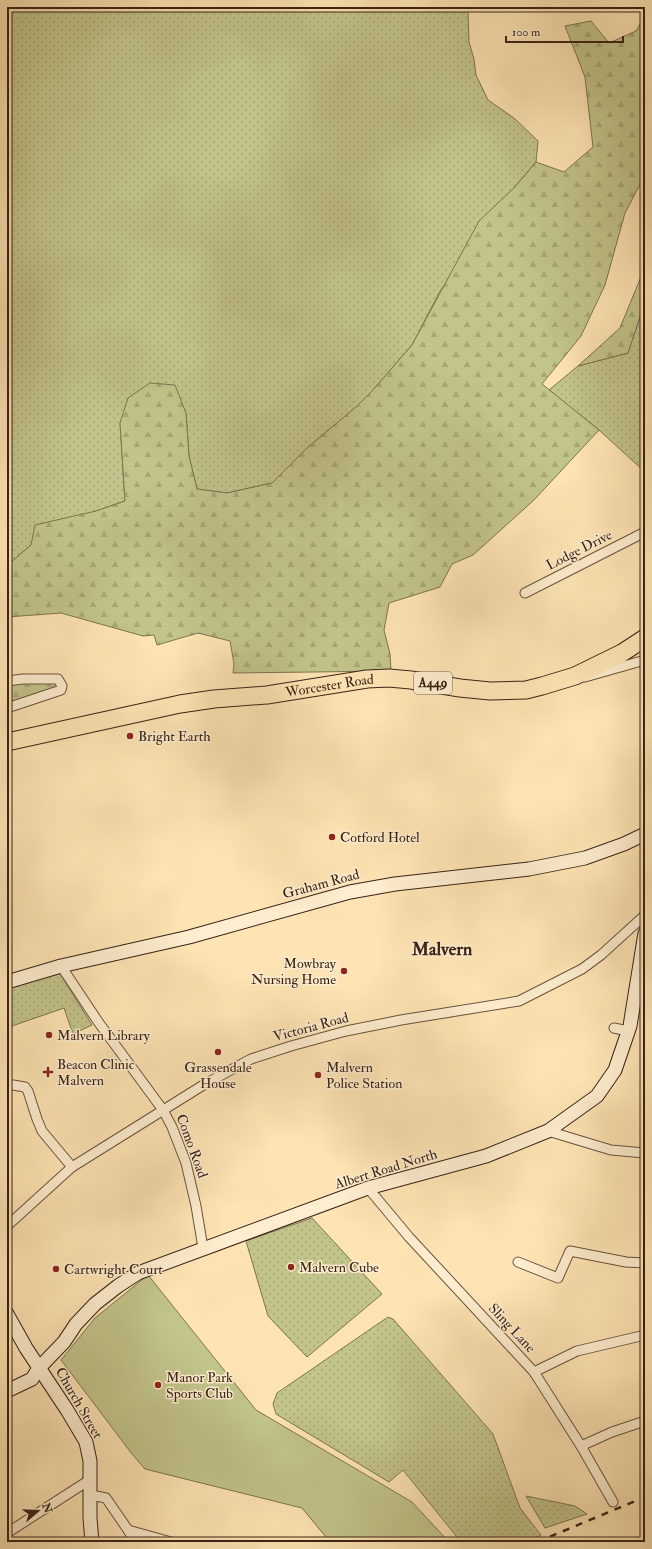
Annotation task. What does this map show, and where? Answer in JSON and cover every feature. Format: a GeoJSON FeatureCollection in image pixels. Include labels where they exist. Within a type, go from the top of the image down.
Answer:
{"type":"FeatureCollection","features":[{"type":"Feature","properties":{"kind":"highway","name":"Worcester Road"},"geometry":{"type":"LineString","coordinates":[[7,742],[180,704],[214,699],[267,695],[367,679],[389,678],[411,680],[460,688],[500,692],[537,688],[576,676],[622,654],[645,638]]}},
{"type":"Feature","properties":{"kind":"street","name":"Lodge Drive"},"geometry":{"type":"LineString","coordinates":[[525,593],[645,532]]}},
{"type":"Feature","properties":{"kind":"street"},"geometry":{"type":"LineString","coordinates":[[576,676],[583,678],[597,675],[645,660]]}},
{"type":"Feature","properties":{"kind":"street"},"geometry":{"type":"LineString","coordinates":[[7,682],[58,679],[62,686],[61,690],[7,708]]}},
{"type":"Feature","properties":{"kind":"street","name":"Graham Road"},"geometry":{"type":"LineString","coordinates":[[7,982],[61,966],[189,937],[350,892],[395,884],[529,869],[585,858],[624,844],[645,834]]}},
{"type":"Feature","properties":{"kind":"street","name":"Victoria Road"},"geometry":{"type":"LineString","coordinates":[[7,1226],[72,1167],[205,1084],[251,1059],[346,1031],[401,1020],[519,1001],[582,969],[601,955],[645,915]]}},
{"type":"Feature","properties":{"kind":"street","name":"Albert Road North"},"geometry":{"type":"LineString","coordinates":[[7,1391],[32,1379],[39,1368],[64,1342],[76,1324],[95,1304],[138,1273],[368,1188],[486,1156],[548,1131],[597,1096],[615,1070],[628,1031],[645,933]]}},
{"type":"Feature","properties":{"kind":"street","name":"Como Road"},"geometry":{"type":"LineString","coordinates":[[61,966],[95,1018],[163,1110],[186,1163],[196,1206],[203,1248]]}},
{"type":"Feature","properties":{"kind":"street"},"geometry":{"type":"LineString","coordinates":[[614,1028],[628,1031]]}},
{"type":"Feature","properties":{"kind":"street"},"geometry":{"type":"LineString","coordinates":[[7,1085],[25,1087],[28,1091],[42,1131],[72,1167]]}},
{"type":"Feature","properties":{"kind":"street"},"geometry":{"type":"LineString","coordinates":[[548,1131],[611,1150],[645,1153]]}},
{"type":"Feature","properties":{"kind":"street","name":"Sling Lane"},"geometry":{"type":"LineString","coordinates":[[368,1188],[409,1237],[534,1372],[581,1446],[613,1502]]}},
{"type":"Feature","properties":{"kind":"street"},"geometry":{"type":"LineString","coordinates":[[518,1262],[558,1278],[570,1251],[600,1258],[645,1263]]}},
{"type":"Feature","properties":{"kind":"street","name":"Church Street"},"geometry":{"type":"LineString","coordinates":[[7,1314],[86,1442],[90,1461],[90,1518],[92,1542]]}},
{"type":"Feature","properties":{"kind":"street"},"geometry":{"type":"LineString","coordinates":[[534,1372],[577,1351],[645,1336]]}},
{"type":"Feature","properties":{"kind":"street"},"geometry":{"type":"LineString","coordinates":[[581,1446],[612,1432],[645,1420]]}},
{"type":"Feature","properties":{"kind":"street"},"geometry":{"type":"LineString","coordinates":[[7,1533],[91,1479]]}},
{"type":"Feature","properties":{"kind":"street"},"geometry":{"type":"LineString","coordinates":[[91,1495],[106,1498],[135,1542]]}},
{"type":"Feature","properties":{"kind":"street"},"geometry":{"type":"LineString","coordinates":[[128,1530],[171,1542]]}},
{"type":"Feature","properties":{"kind":"green space"},"geometry":{"type":"Polygon","coordinates":[[[7,7],[469,7],[469,42],[474,59],[476,75],[488,100],[514,118],[538,141],[536,162],[514,188],[440,291],[412,345],[373,390],[356,407],[306,449],[272,483],[227,493],[197,489],[189,456],[186,413],[120,423],[125,501],[96,511],[31,545],[10,563],[7,561],[7,7]]]}},
{"type":"Feature","properties":{"kind":"green space"},"geometry":{"type":"Polygon","coordinates":[[[645,16],[645,175],[625,213],[605,285],[581,336],[542,384],[599,430],[534,500],[473,555],[452,564],[440,587],[389,603],[384,630],[390,654],[391,671],[233,673],[234,664],[230,641],[198,633],[157,645],[154,635],[143,636],[61,613],[7,617],[7,561],[10,563],[31,545],[35,525],[96,511],[125,501],[120,423],[128,398],[150,383],[175,385],[186,413],[189,456],[197,489],[227,493],[272,483],[306,449],[356,407],[373,390],[412,345],[479,221],[514,188],[536,162],[564,172],[593,147],[585,77],[565,26],[591,21],[609,43],[636,31],[645,16]]]}},
{"type":"Feature","properties":{"kind":"green space"},"geometry":{"type":"Polygon","coordinates":[[[645,267],[645,302],[628,353],[578,366],[620,328],[645,267]]]}},
{"type":"Feature","properties":{"kind":"green space"},"geometry":{"type":"Polygon","coordinates":[[[645,302],[645,472],[599,430],[549,390],[578,366],[628,353],[645,302]]]}},
{"type":"Feature","properties":{"kind":"green space"},"geometry":{"type":"Polygon","coordinates":[[[56,681],[58,689],[7,703],[7,687],[9,683],[56,681]]]}},
{"type":"Feature","properties":{"kind":"green space"},"geometry":{"type":"Polygon","coordinates":[[[59,972],[92,1025],[73,1034],[64,1008],[12,1026],[7,1020],[7,989],[59,972]]]}},
{"type":"Feature","properties":{"kind":"green space"},"geometry":{"type":"Polygon","coordinates":[[[312,1218],[382,1294],[307,1357],[268,1316],[246,1241],[312,1218]]]}},
{"type":"Feature","properties":{"kind":"green space","name":"Manor Park Sports Club"},"geometry":{"type":"Polygon","coordinates":[[[148,1275],[256,1410],[412,1502],[449,1542],[330,1542],[302,1508],[145,1469],[61,1360],[95,1318],[148,1275]]]}},
{"type":"Feature","properties":{"kind":"green space"},"geometry":{"type":"Polygon","coordinates":[[[388,1317],[393,1319],[493,1434],[520,1508],[541,1535],[525,1542],[461,1542],[403,1470],[389,1482],[276,1414],[273,1404],[277,1393],[388,1317]]]}},
{"type":"Feature","properties":{"kind":"green space"},"geometry":{"type":"Polygon","coordinates":[[[526,1496],[575,1506],[587,1514],[545,1528],[526,1496]]]}},
{"type":"Feature","properties":{"kind":"railway"},"geometry":{"type":"LineString","coordinates":[[537,1542],[645,1497]]}},
{"type":"Feature","properties":{"kind":"place","name":"Bright Earth"},"geometry":{"type":"Point","coordinates":[130,736]}},
{"type":"Feature","properties":{"kind":"place","name":"Cotford Hotel"},"geometry":{"type":"Point","coordinates":[332,837]}},
{"type":"Feature","properties":{"kind":"place","name":"Mowbray Nursing Home"},"geometry":{"type":"Point","coordinates":[344,971]}},
{"type":"Feature","properties":{"kind":"place","name":"Malvern Library"},"geometry":{"type":"Point","coordinates":[49,1035]}},
{"type":"Feature","properties":{"kind":"place","name":"Grassendale House"},"geometry":{"type":"Point","coordinates":[218,1052]}},
{"type":"Feature","properties":{"kind":"place","name":"Beacon Clinic Malvern"},"geometry":{"type":"Point","coordinates":[48,1072]}},
{"type":"Feature","properties":{"kind":"place","name":"Malvern Police Station"},"geometry":{"type":"Point","coordinates":[318,1075]}},
{"type":"Feature","properties":{"kind":"place","name":"Malvern Cube"},"geometry":{"type":"Point","coordinates":[291,1267]}},
{"type":"Feature","properties":{"kind":"place","name":"Cartwright Court"},"geometry":{"type":"Point","coordinates":[56,1269]}},
{"type":"Feature","properties":{"kind":"place","name":"Manor Park Sports Club"},"geometry":{"type":"Point","coordinates":[158,1385]}},
{"type":"Feature","properties":{"kind":"district","name":"Malvern"},"geometry":{"type":"Point","coordinates":[442,949]}}]}
